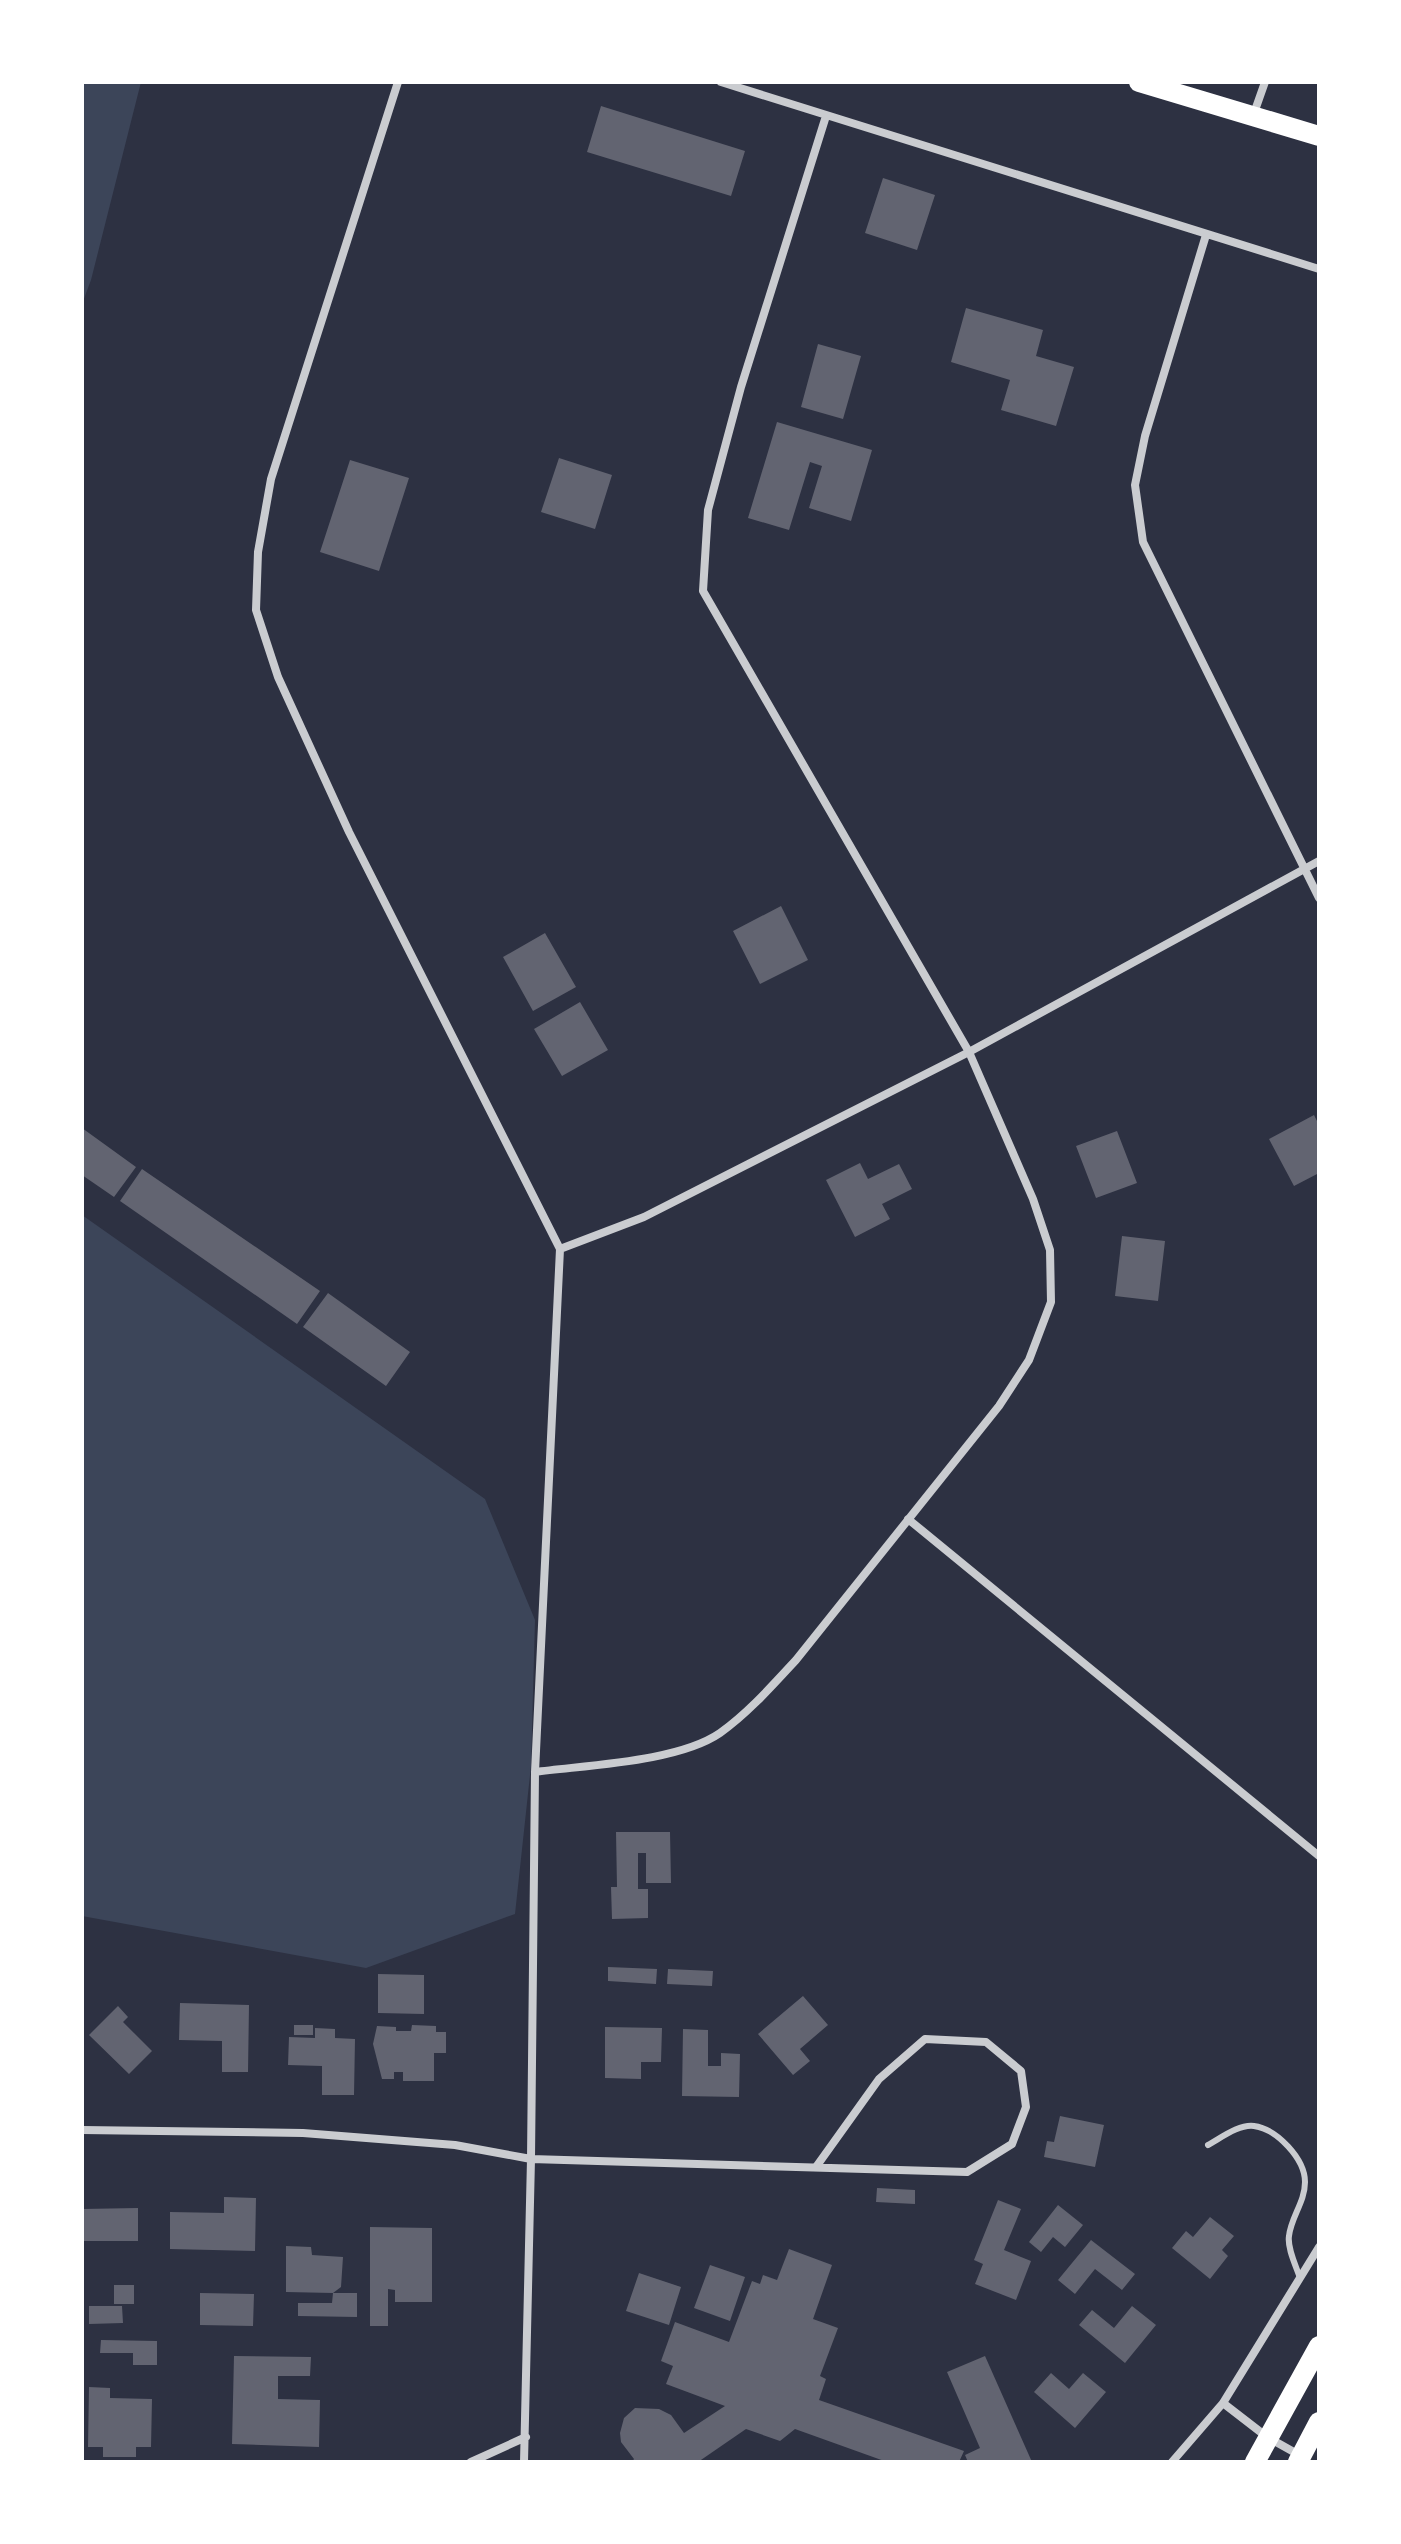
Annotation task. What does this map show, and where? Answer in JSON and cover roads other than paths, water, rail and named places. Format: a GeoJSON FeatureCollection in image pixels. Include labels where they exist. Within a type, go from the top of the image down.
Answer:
{"type":"FeatureCollection","features":[{"type":"Feature","properties":{"kind":"main road"},"geometry":{"type":"LineString","coordinates":[[1139,82],[1319,136]]}},
{"type":"Feature","properties":{"kind":"main road"},"geometry":{"type":"LineString","coordinates":[[1255,2462],[1319,2346]]}},
{"type":"Feature","properties":{"kind":"main road"},"geometry":{"type":"LineString","coordinates":[[1300,2459],[1319,2422]]}},
{"type":"Feature","properties":{"kind":"street"},"geometry":{"type":"LineString","coordinates":[[398,82],[271,479],[258,552],[256,610],[278,677],[349,832],[560,1249],[535,1772],[524,2462]]}},
{"type":"Feature","properties":{"kind":"street"},"geometry":{"type":"LineString","coordinates":[[721,82],[1319,269]]}},
{"type":"Feature","properties":{"kind":"street"},"geometry":{"type":"LineString","coordinates":[[1253,117],[1265,82]]}},
{"type":"Feature","properties":{"kind":"street"},"geometry":{"type":"LineString","coordinates":[[535,1772],[668,1754],[718,1734],[759,1699],[796,1660],[999,1406],[1029,1360],[1051,1302],[1050,1250],[1033,1199],[969,1052],[703,591],[708,510],[741,387],[826,116]]}},
{"type":"Feature","properties":{"kind":"street"},"geometry":{"type":"LineString","coordinates":[[1206,235],[1145,436],[1135,485],[1143,542],[1319,898]]}},
{"type":"Feature","properties":{"kind":"street"},"geometry":{"type":"LineString","coordinates":[[560,1249],[644,1217],[969,1052],[1319,861]]}},
{"type":"Feature","properties":{"kind":"street"},"geometry":{"type":"LineString","coordinates":[[908,1519],[1319,1856]]}},
{"type":"Feature","properties":{"kind":"street"},"geometry":{"type":"LineString","coordinates":[[82,2130],[303,2133],[455,2145],[531,2159],[967,2172],[1012,2144],[1026,2107],[1021,2071],[986,2042],[925,2039],[879,2079],[816,2167]]}},
{"type":"Feature","properties":{"kind":"street"},"geometry":{"type":"LineString","coordinates":[[1172,2462],[1223,2403],[1319,2247]]}},
{"type":"Feature","properties":{"kind":"street"},"geometry":{"type":"LineString","coordinates":[[1223,2403],[1300,2459]]}},
{"type":"Feature","properties":{"kind":"street"},"geometry":{"type":"LineString","coordinates":[[471,2462],[526,2437]]}},
{"type":"Feature","properties":{"kind":"lane"},"geometry":{"type":"LineString","coordinates":[[1208,2145],[1238,2128],[1253,2125],[1268,2131],[1298,2158],[1305,2173],[1305,2186],[1289,2235],[1300,2278]]}}]}
